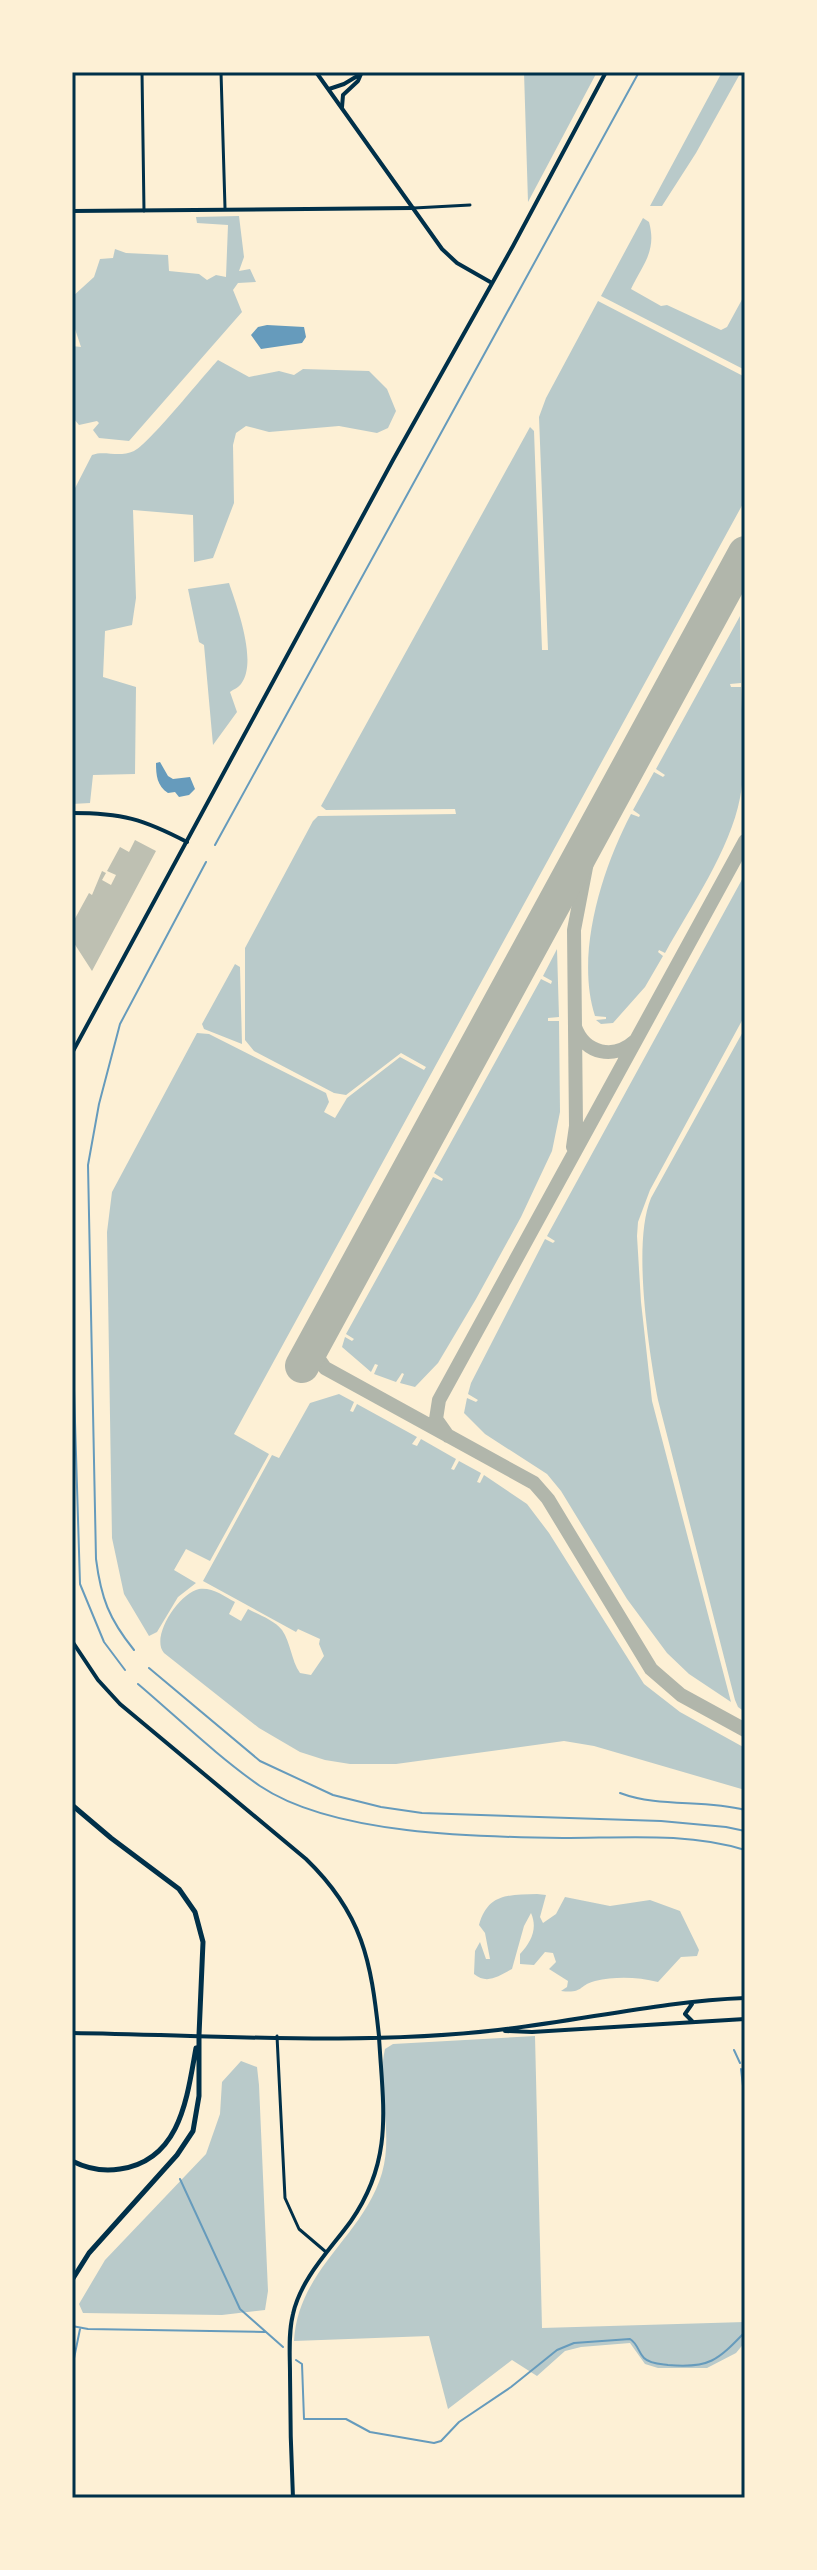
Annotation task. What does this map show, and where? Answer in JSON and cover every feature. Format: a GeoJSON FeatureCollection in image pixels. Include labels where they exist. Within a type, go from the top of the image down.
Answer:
{"type":"FeatureCollection","features":[{"type":"Feature","properties":{"kind":"highway"},"geometry":{"type":"LineString","coordinates":[[72,1805],[175,1885],[195,1912],[203,1942],[198,2109],[188,2142],[109,2228],[72,2280]]}},
{"type":"Feature","properties":{"kind":"highway"},"geometry":{"type":"LineString","coordinates":[[72,2161],[85,2168],[111,2170],[140,2164],[159,2151],[176,2130],[183,2112],[199,2035]]}},
{"type":"Feature","properties":{"kind":"main road"},"geometry":{"type":"LineString","coordinates":[[316,72],[443,249],[457,263],[492,283]]}},
{"type":"Feature","properties":{"kind":"main road"},"geometry":{"type":"LineString","coordinates":[[72,1053],[606,72]]}},
{"type":"Feature","properties":{"kind":"main road"},"geometry":{"type":"LineString","coordinates":[[329,89],[362,73]]}},
{"type":"Feature","properties":{"kind":"main road"},"geometry":{"type":"LineString","coordinates":[[342,107],[343,95],[362,73]]}},
{"type":"Feature","properties":{"kind":"main road"},"geometry":{"type":"LineString","coordinates":[[72,211],[413,208]]}},
{"type":"Feature","properties":{"kind":"main road"},"geometry":{"type":"LineString","coordinates":[[72,813],[131,817],[158,826],[187,842]]}},
{"type":"Feature","properties":{"kind":"main road"},"geometry":{"type":"LineString","coordinates":[[72,1641],[98,1680],[120,1704],[306,1859],[330,1884],[348,1911],[369,1961],[379,2036],[383,2141],[374,2180],[352,2219],[326,2252],[297,2299],[290,2329],[293,2498]]}},
{"type":"Feature","properties":{"kind":"main road"},"geometry":{"type":"LineString","coordinates":[[72,2033],[379,2036],[498,2030],[694,2002],[745,1998]]}},
{"type":"Feature","properties":{"kind":"main road"},"geometry":{"type":"LineString","coordinates":[[693,2022],[685,2014],[694,2002]]}},
{"type":"Feature","properties":{"kind":"main road"},"geometry":{"type":"LineString","coordinates":[[498,2030],[532,2032],[745,2019]]}},
{"type":"Feature","properties":{"kind":"street"},"geometry":{"type":"LineString","coordinates":[[142,72],[144,211]]}},
{"type":"Feature","properties":{"kind":"street"},"geometry":{"type":"LineString","coordinates":[[221,72],[225,210]]}},
{"type":"Feature","properties":{"kind":"street"},"geometry":{"type":"LineString","coordinates":[[413,208],[470,205]]}},
{"type":"Feature","properties":{"kind":"street"},"geometry":{"type":"LineString","coordinates":[[277,2036],[285,2198],[299,2229],[326,2252]]}},
{"type":"Feature","properties":{"kind":"shaded area"},"geometry":{"type":"Polygon","coordinates":[[[524,72],[597,72],[528,202],[524,72]]]}},
{"type":"Feature","properties":{"kind":"shaded area"},"geometry":{"type":"Polygon","coordinates":[[[722,72],[741,72],[662,206],[650,206],[722,72]]]}},
{"type":"Feature","properties":{"kind":"shaded area"},"geometry":{"type":"Polygon","coordinates":[[[239,216],[244,257],[239,271],[250,269],[256,282],[238,283],[233,290],[242,312],[129,441],[99,438],[93,430],[99,423],[97,421],[79,425],[72,420],[72,346],[81,347],[72,320],[72,297],[94,277],[100,259],[113,258],[115,249],[126,253],[168,255],[169,271],[199,274],[207,280],[216,275],[226,277],[228,225],[197,223],[196,217],[239,216]]]}},
{"type":"Feature","properties":{"kind":"shaded area"},"geometry":{"type":"Polygon","coordinates":[[[643,218],[649,222],[650,249],[631,289],[661,306],[667,305],[721,330],[727,327],[745,294],[745,370],[601,296],[643,218]]]}},
{"type":"Feature","properties":{"kind":"shaded area"},"geometry":{"type":"Polygon","coordinates":[[[598,301],[745,377],[745,500],[234,1434],[269,1454],[210,1561],[186,1549],[174,1570],[196,1583],[178,1597],[157,1632],[149,1636],[124,1594],[112,1538],[107,1232],[112,1192],[197,1033],[209,1034],[326,1093],[329,1102],[324,1112],[335,1118],[347,1098],[400,1057],[424,1070],[426,1067],[401,1053],[346,1095],[334,1093],[254,1051],[245,1040],[245,948],[318,816],[456,814],[455,809],[326,810],[321,806],[530,427],[534,431],[542,650],[548,650],[539,417],[598,301]]]}},
{"type":"Feature","properties":{"kind":"shaded area"},"geometry":{"type":"Polygon","coordinates":[[[218,360],[249,377],[279,371],[294,375],[303,369],[369,371],[387,389],[396,411],[388,428],[377,433],[339,426],[269,432],[246,426],[236,433],[233,445],[234,503],[213,558],[194,562],[193,515],[133,510],[136,598],[132,625],[105,631],[103,677],[136,687],[135,774],[93,775],[90,803],[72,804],[72,494],[92,455],[128,453],[141,446],[218,360]]]}},
{"type":"Feature","properties":{"kind":"shaded area"},"geometry":{"type":"Polygon","coordinates":[[[229,583],[247,649],[246,674],[241,684],[230,692],[237,712],[213,745],[204,645],[199,642],[188,589],[229,583]]]}},
{"type":"Feature","properties":{"kind":"shaded area"},"geometry":{"type":"Polygon","coordinates":[[[740,616],[741,683],[730,684],[731,687],[741,687],[744,742],[742,784],[735,818],[719,858],[698,897],[665,953],[659,950],[663,956],[645,987],[613,1023],[601,1024],[596,1020],[606,1017],[595,1016],[588,966],[595,912],[610,860],[631,814],[640,815],[633,810],[654,772],[663,777],[665,775],[656,769],[740,616]]]}},
{"type":"Feature","properties":{"kind":"shaded area"},"geometry":{"type":"Polygon","coordinates":[[[745,874],[745,1015],[650,1190],[638,1222],[637,1236],[652,1401],[731,1702],[689,1674],[667,1653],[627,1599],[561,1491],[547,1474],[485,1434],[464,1413],[467,1398],[478,1400],[468,1394],[471,1383],[545,1239],[555,1241],[547,1236],[745,874]]]}},
{"type":"Feature","properties":{"kind":"shaded area"},"geometry":{"type":"Polygon","coordinates":[[[557,949],[559,1017],[548,1018],[548,1021],[559,1021],[560,1112],[552,1151],[521,1217],[438,1363],[415,1387],[400,1383],[402,1373],[396,1382],[374,1374],[378,1365],[375,1364],[371,1372],[342,1347],[345,1337],[354,1339],[346,1334],[433,1177],[442,1181],[434,1173],[541,979],[551,984],[552,981],[543,976],[557,949]]]}},
{"type":"Feature","properties":{"kind":"shaded area"},"geometry":{"type":"Polygon","coordinates":[[[235,964],[240,967],[242,1044],[204,1029],[202,1024],[235,964]]]}},
{"type":"Feature","properties":{"kind":"shaded area"},"geometry":{"type":"Polygon","coordinates":[[[745,1028],[745,1712],[735,1700],[658,1400],[642,1269],[645,1218],[651,1198],[745,1028]]]}},
{"type":"Feature","properties":{"kind":"shaded area"},"geometry":{"type":"Polygon","coordinates":[[[339,1394],[354,1402],[350,1411],[353,1412],[357,1404],[417,1437],[412,1444],[417,1446],[421,1439],[456,1459],[451,1469],[454,1470],[459,1461],[481,1473],[477,1482],[480,1483],[484,1475],[527,1504],[549,1533],[644,1684],[680,1712],[745,1748],[745,1790],[594,1746],[564,1741],[396,1764],[350,1764],[325,1760],[300,1752],[259,1728],[164,1653],[161,1637],[175,1607],[191,1592],[209,1589],[235,1602],[229,1614],[241,1621],[248,1609],[279,1626],[300,1673],[311,1675],[324,1656],[320,1639],[298,1629],[296,1632],[203,1581],[272,1455],[279,1458],[310,1403],[339,1394]]]}},
{"type":"Feature","properties":{"kind":"shaded area"},"geometry":{"type":"Polygon","coordinates":[[[546,1895],[540,1917],[543,1923],[556,1914],[565,1897],[610,1906],[650,1900],[680,1911],[699,1950],[697,1956],[681,1957],[658,1982],[611,1978],[595,1981],[577,1990],[561,1991],[567,1987],[568,1981],[549,1969],[556,1962],[553,1953],[545,1952],[534,1965],[520,1964],[520,1954],[533,1930],[531,1913],[524,1926],[512,1969],[488,1979],[474,1974],[475,1951],[480,1942],[486,1959],[490,1959],[485,1933],[479,1925],[488,1907],[501,1898],[546,1895]]]}},
{"type":"Feature","properties":{"kind":"shaded area"},"geometry":{"type":"Polygon","coordinates":[[[535,2036],[542,2328],[745,2322],[745,2342],[736,2353],[707,2368],[658,2368],[645,2364],[630,2343],[565,2351],[537,2376],[512,2360],[448,2409],[429,2336],[294,2341],[298,2316],[307,2293],[361,2216],[382,2173],[386,2142],[382,2079],[385,2049],[393,2044],[535,2036]]]}},
{"type":"Feature","properties":{"kind":"shaded area"},"geometry":{"type":"Polygon","coordinates":[[[241,2061],[257,2067],[259,2085],[268,2291],[265,2310],[222,2315],[83,2313],[79,2304],[105,2260],[206,2154],[220,2114],[222,2082],[241,2061]]]}},
{"type":"Feature","properties":{"kind":"water"},"geometry":{"type":"Polygon","coordinates":[[[258,327],[304,327],[306,337],[302,343],[261,349],[251,335],[258,327]]]}},
{"type":"Feature","properties":{"kind":"water"},"geometry":{"type":"Polygon","coordinates":[[[160,762],[173,779],[190,777],[195,789],[189,795],[179,797],[175,792],[164,790],[157,776],[156,763],[160,762]]]}},
{"type":"Feature","properties":{"kind":"building"},"geometry":{"type":"Polygon","coordinates":[[[135,840],[156,851],[92,971],[72,940],[72,924],[89,893],[92,895],[102,871],[106,873],[102,880],[111,885],[116,875],[107,871],[120,847],[129,852],[135,840]]]}},
{"type":"Feature","properties":{"kind":"waterway"},"geometry":{"type":"LineString","coordinates":[[215,845],[639,72]]}},
{"type":"Feature","properties":{"kind":"waterway"},"geometry":{"type":"LineString","coordinates":[[134,1650],[108,1608],[96,1559],[88,1165],[99,1104],[120,1024],[206,862]]}},
{"type":"Feature","properties":{"kind":"waterway"},"geometry":{"type":"LineString","coordinates":[[72,1324],[80,1584],[104,1642],[125,1670]]}},
{"type":"Feature","properties":{"kind":"waterway"},"geometry":{"type":"LineString","coordinates":[[149,1668],[260,1761],[333,1795],[422,1813],[661,1821],[745,1831]]}},
{"type":"Feature","properties":{"kind":"waterway"},"geometry":{"type":"LineString","coordinates":[[138,1684],[213,1750],[260,1786],[290,1802],[326,1815],[365,1824],[449,1834],[678,1838],[745,1850]]}},
{"type":"Feature","properties":{"kind":"waterway"},"geometry":{"type":"LineString","coordinates":[[620,1793],[635,1798],[745,1810]]}},
{"type":"Feature","properties":{"kind":"waterway"},"geometry":{"type":"LineString","coordinates":[[734,2050],[740,2063]]}},
{"type":"Feature","properties":{"kind":"waterway"},"geometry":{"type":"LineString","coordinates":[[741,2069],[745,2103]]}},
{"type":"Feature","properties":{"kind":"waterway"},"geometry":{"type":"LineString","coordinates":[[180,2179],[240,2309],[283,2347]]}},
{"type":"Feature","properties":{"kind":"waterway"},"geometry":{"type":"LineString","coordinates":[[72,2326],[88,2329],[265,2332]]}},
{"type":"Feature","properties":{"kind":"waterway"},"geometry":{"type":"LineString","coordinates":[[72,2368],[80,2329]]}},
{"type":"Feature","properties":{"kind":"waterway"},"geometry":{"type":"LineString","coordinates":[[296,2360],[302,2364],[304,2419],[346,2419],[370,2432],[434,2443],[441,2441],[459,2422],[511,2387],[557,2350],[574,2343],[630,2339],[649,2361],[682,2366],[703,2364],[720,2356],[745,2332]]}},
{"type":"Feature","properties":{"kind":"taxiway"},"geometry":{"type":"LineString","coordinates":[[573,1147],[576,1126],[574,930],[588,857],[607,805]]}},
{"type":"Feature","properties":{"kind":"taxiway"},"geometry":{"type":"LineString","coordinates":[[448,1436],[436,1419],[439,1400],[745,841]]}},
{"type":"Feature","properties":{"kind":"taxiway"},"geometry":{"type":"LineString","coordinates":[[575,1027],[586,1043],[601,1051],[618,1051],[635,1041]]}},
{"type":"Feature","properties":{"kind":"taxiway"},"geometry":{"type":"LineString","coordinates":[[318,1335],[316,1355],[325,1368],[534,1483],[548,1499],[651,1669],[681,1695],[745,1730]]}},
{"type":"Feature","properties":{"kind":"runway"},"geometry":{"type":"LineString","coordinates":[[302,1366],[745,553]]}}]}
